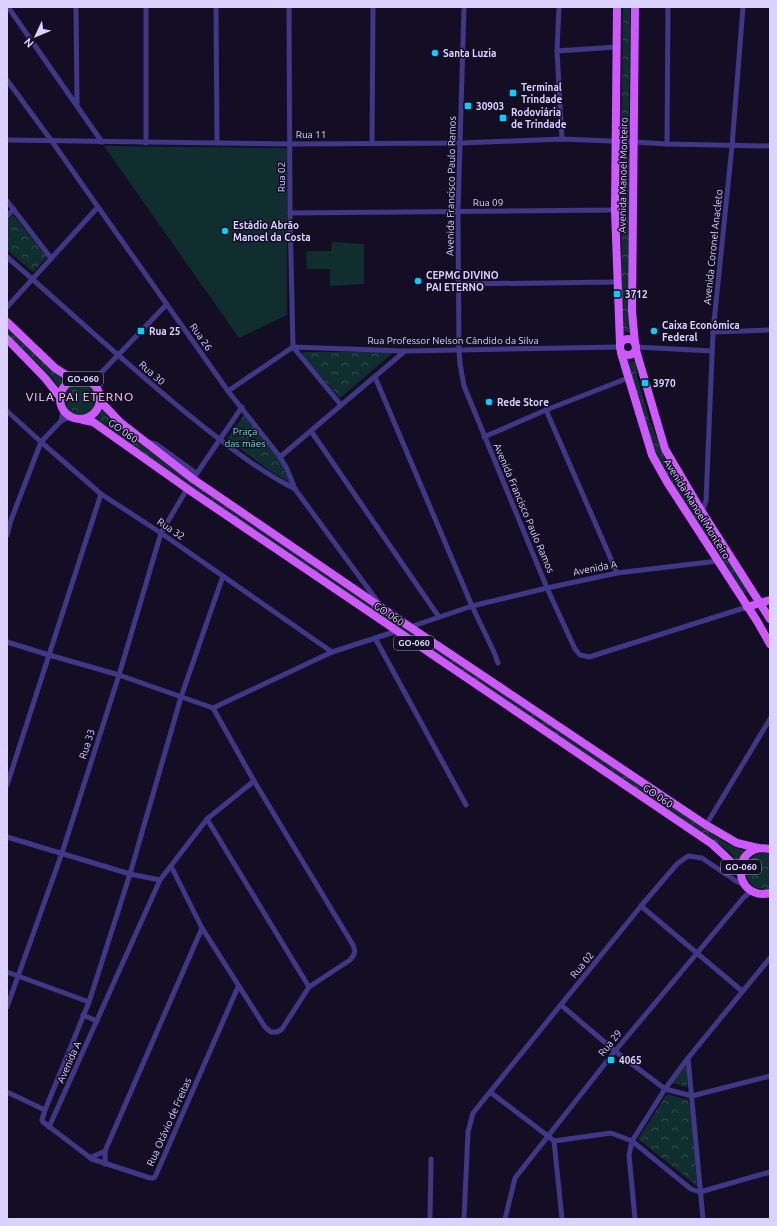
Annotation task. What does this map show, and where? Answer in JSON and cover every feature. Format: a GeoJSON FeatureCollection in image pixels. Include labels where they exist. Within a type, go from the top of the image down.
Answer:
{"type":"FeatureCollection","features":[{"type":"Feature","properties":{"kind":"main road","name":"Avenida Manoel Monteiro"},"geometry":{"type":"LineString","coordinates":[[617,7],[615,210],[620,348],[652,455],[667,482],[770,644]]}},
{"type":"Feature","properties":{"kind":"main road","name":"Avenida Manoel Monteiro"},"geometry":{"type":"LineString","coordinates":[[635,7],[632,311],[636,347],[665,449],[702,512],[770,619]]}},
{"type":"Feature","properties":{"kind":"main road","name":"GO-060"},"geometry":{"type":"LineString","coordinates":[[7,322],[55,368],[74,380]]}},
{"type":"Feature","properties":{"kind":"main road","name":"GO-060"},"geometry":{"type":"LineString","coordinates":[[7,339],[45,378],[60,397]]}},
{"type":"Feature","properties":{"kind":"main road"},"geometry":{"type":"LineString","coordinates":[[624,339],[631,339],[636,347],[632,355],[629,356],[623,355],[620,348],[624,339]]}},
{"type":"Feature","properties":{"kind":"main road","name":"GO-060"},"geometry":{"type":"LineString","coordinates":[[83,420],[77,420],[70,417],[63,411],[60,397],[64,386],[74,380],[81,379],[88,381],[96,387],[100,401]]}},
{"type":"Feature","properties":{"kind":"main road"},"geometry":{"type":"LineString","coordinates":[[83,420],[95,413],[100,401]]}},
{"type":"Feature","properties":{"kind":"main road","name":"GO 060"},"geometry":{"type":"LineString","coordinates":[[100,401],[121,422],[146,442],[410,626],[706,825],[737,843],[758,848]]}},
{"type":"Feature","properties":{"kind":"main road","name":"GO 060"},"geometry":{"type":"LineString","coordinates":[[83,420],[93,422],[187,489],[712,844],[726,856],[739,876]]}},
{"type":"Feature","properties":{"kind":"main road"},"geometry":{"type":"LineString","coordinates":[[747,607],[770,600]]}},
{"type":"Feature","properties":{"kind":"main road","name":"GO-060"},"geometry":{"type":"LineString","coordinates":[[748,888],[739,876],[742,861],[752,850],[758,848],[770,849]]}},
{"type":"Feature","properties":{"kind":"main road"},"geometry":{"type":"LineString","coordinates":[[748,888],[762,894],[770,894]]}},
{"type":"Feature","properties":{"kind":"street"},"geometry":{"type":"LineString","coordinates":[[8,7],[102,142]]}},
{"type":"Feature","properties":{"kind":"street"},"geometry":{"type":"LineString","coordinates":[[76,7],[77,104]]}},
{"type":"Feature","properties":{"kind":"street"},"geometry":{"type":"LineString","coordinates":[[146,7],[146,143]]}},
{"type":"Feature","properties":{"kind":"street"},"geometry":{"type":"LineString","coordinates":[[216,7],[217,143]]}},
{"type":"Feature","properties":{"kind":"street","name":"Rua 02"},"geometry":{"type":"LineString","coordinates":[[289,7],[290,213],[293,347]]}},
{"type":"Feature","properties":{"kind":"street"},"geometry":{"type":"LineString","coordinates":[[372,143],[373,7]]}},
{"type":"Feature","properties":{"kind":"street","name":"Avenida Francisco Paulo Ramos"},"geometry":{"type":"LineString","coordinates":[[464,7],[458,211],[460,364],[464,386],[484,436],[547,588],[575,649],[580,655],[589,657],[747,607]]}},
{"type":"Feature","properties":{"kind":"street"},"geometry":{"type":"LineString","coordinates":[[559,7],[557,51],[562,139]]}},
{"type":"Feature","properties":{"kind":"street"},"geometry":{"type":"LineString","coordinates":[[667,144],[668,7]]}},
{"type":"Feature","properties":{"kind":"street","name":"Avenida Coronel Anacleto"},"geometry":{"type":"LineString","coordinates":[[702,512],[706,501],[713,332],[732,146],[743,7]]}},
{"type":"Feature","properties":{"kind":"street"},"geometry":{"type":"LineString","coordinates":[[557,51],[616,47]]}},
{"type":"Feature","properties":{"kind":"street","name":"Rua 26"},"geometry":{"type":"LineString","coordinates":[[7,80],[228,391],[280,457],[287,469],[295,489],[380,605]]}},
{"type":"Feature","properties":{"kind":"street","name":"Rua 11"},"geometry":{"type":"LineString","coordinates":[[7,140],[290,144],[461,143],[562,139],[667,144],[770,146]]}},
{"type":"Feature","properties":{"kind":"street"},"geometry":{"type":"LineString","coordinates":[[7,200],[51,258]]}},
{"type":"Feature","properties":{"kind":"street"},"geometry":{"type":"LineString","coordinates":[[7,307],[32,278],[98,208]]}},
{"type":"Feature","properties":{"kind":"street"},"geometry":{"type":"LineString","coordinates":[[7,216],[14,209]]}},
{"type":"Feature","properties":{"kind":"street","name":"Rua 09"},"geometry":{"type":"LineString","coordinates":[[290,213],[615,210]]}},
{"type":"Feature","properties":{"kind":"street","name":"Rua 30"},"geometry":{"type":"LineString","coordinates":[[7,257],[175,404],[219,438],[278,480],[295,489]]}},
{"type":"Feature","properties":{"kind":"street"},"geometry":{"type":"LineString","coordinates":[[458,284],[617,282]]}},
{"type":"Feature","properties":{"kind":"street"},"geometry":{"type":"LineString","coordinates":[[88,381],[99,375],[167,304]]}},
{"type":"Feature","properties":{"kind":"street"},"geometry":{"type":"LineString","coordinates":[[713,332],[770,330]]}},
{"type":"Feature","properties":{"kind":"street"},"geometry":{"type":"LineString","coordinates":[[228,391],[293,347],[341,405]]}},
{"type":"Feature","properties":{"kind":"street","name":"Rua Professor Nelson Cândido da Silva"},"geometry":{"type":"LineString","coordinates":[[293,347],[405,351],[620,348]]}},
{"type":"Feature","properties":{"kind":"street"},"geometry":{"type":"LineString","coordinates":[[636,347],[712,351]]}},
{"type":"Feature","properties":{"kind":"street"},"geometry":{"type":"LineString","coordinates":[[280,457],[405,351]]}},
{"type":"Feature","properties":{"kind":"street"},"geometry":{"type":"LineString","coordinates":[[98,391],[99,375]]}},
{"type":"Feature","properties":{"kind":"street"},"geometry":{"type":"LineString","coordinates":[[375,377],[472,606],[498,663]]}},
{"type":"Feature","properties":{"kind":"street"},"geometry":{"type":"LineString","coordinates":[[484,436],[628,378]]}},
{"type":"Feature","properties":{"kind":"street"},"geometry":{"type":"LineString","coordinates":[[195,476],[219,438],[242,407]]}},
{"type":"Feature","properties":{"kind":"street"},"geometry":{"type":"LineString","coordinates":[[546,410],[617,573]]}},
{"type":"Feature","properties":{"kind":"street","name":"Rua 32"},"geometry":{"type":"LineString","coordinates":[[7,411],[40,442],[101,494],[161,533],[332,652]]}},
{"type":"Feature","properties":{"kind":"street"},"geometry":{"type":"LineString","coordinates":[[62,421],[63,411]]}},
{"type":"Feature","properties":{"kind":"street"},"geometry":{"type":"LineString","coordinates":[[7,534],[9,518],[40,442],[62,421],[70,417]]}},
{"type":"Feature","properties":{"kind":"street"},"geometry":{"type":"LineString","coordinates":[[311,431],[439,617]]}},
{"type":"Feature","properties":{"kind":"street","name":"Rua 33"},"geometry":{"type":"LineString","coordinates":[[7,1007],[62,853],[119,675],[161,533],[187,489]]}},
{"type":"Feature","properties":{"kind":"street"},"geometry":{"type":"LineString","coordinates":[[7,785],[101,494]]}},
{"type":"Feature","properties":{"kind":"street","name":"Avenida A"},"geometry":{"type":"LineString","coordinates":[[410,626],[472,606],[617,573],[718,562]]}},
{"type":"Feature","properties":{"kind":"street","name":"Avenida A"},"geometry":{"type":"LineString","coordinates":[[45,1110],[89,1002],[130,874],[181,697],[223,576]]}},
{"type":"Feature","properties":{"kind":"street"},"geometry":{"type":"LineString","coordinates":[[213,708],[332,652],[397,631]]}},
{"type":"Feature","properties":{"kind":"street"},"geometry":{"type":"LineString","coordinates":[[375,638],[466,805]]}},
{"type":"Feature","properties":{"kind":"street"},"geometry":{"type":"LineString","coordinates":[[7,642],[119,675],[213,708],[254,782],[353,945],[355,950],[354,955],[350,960],[309,987],[282,1029],[277,1032],[271,1032],[264,1027],[202,928],[172,866]]}},
{"type":"Feature","properties":{"kind":"street"},"geometry":{"type":"LineString","coordinates":[[706,825],[770,719]]}},
{"type":"Feature","properties":{"kind":"street","name":"Avenida A"},"geometry":{"type":"LineString","coordinates":[[49,1127],[160,880],[207,819],[254,782]]}},
{"type":"Feature","properties":{"kind":"street"},"geometry":{"type":"LineString","coordinates":[[207,819],[309,987]]}},
{"type":"Feature","properties":{"kind":"street"},"geometry":{"type":"LineString","coordinates":[[7,837],[130,874],[160,880]]}},
{"type":"Feature","properties":{"kind":"street","name":"Rua 02"},"geometry":{"type":"LineString","coordinates":[[464,1219],[468,1132],[473,1113],[640,906],[677,864],[688,856],[702,858],[739,876]]}},
{"type":"Feature","properties":{"kind":"street","name":"Rua 29"},"geometry":{"type":"LineString","coordinates":[[505,1219],[515,1178],[615,1051],[744,897],[748,888]]}},
{"type":"Feature","properties":{"kind":"street"},"geometry":{"type":"LineString","coordinates":[[640,906],[742,991]]}},
{"type":"Feature","properties":{"kind":"street"},"geometry":{"type":"LineString","coordinates":[[105,1164],[105,1151],[202,928]]}},
{"type":"Feature","properties":{"kind":"street"},"geometry":{"type":"LineString","coordinates":[[634,1219],[629,1155],[632,1141],[665,1089],[688,1058],[770,958]]}},
{"type":"Feature","properties":{"kind":"street"},"geometry":{"type":"LineString","coordinates":[[7,972],[89,1002]]}},
{"type":"Feature","properties":{"kind":"street","name":"Rua Otávio de Freitas"},"geometry":{"type":"LineString","coordinates":[[49,1127],[90,1158],[150,1178],[156,1177],[238,987]]}},
{"type":"Feature","properties":{"kind":"street"},"geometry":{"type":"LineString","coordinates":[[561,1005],[615,1051],[665,1089],[692,1096],[770,1076]]}},
{"type":"Feature","properties":{"kind":"street"},"geometry":{"type":"LineString","coordinates":[[83,1015],[97,1021]]}},
{"type":"Feature","properties":{"kind":"street"},"geometry":{"type":"LineString","coordinates":[[688,1058],[703,1219]]}},
{"type":"Feature","properties":{"kind":"street"},"geometry":{"type":"LineString","coordinates":[[7,1092],[45,1110],[42,1120],[49,1127]]}},
{"type":"Feature","properties":{"kind":"street"},"geometry":{"type":"LineString","coordinates":[[490,1092],[554,1141],[562,1219]]}},
{"type":"Feature","properties":{"kind":"street"},"geometry":{"type":"LineString","coordinates":[[554,1141],[611,1133],[632,1141],[691,1189],[700,1192],[770,1172]]}},
{"type":"Feature","properties":{"kind":"street"},"geometry":{"type":"LineString","coordinates":[[90,1158],[105,1151]]}},
{"type":"Feature","properties":{"kind":"street"},"geometry":{"type":"LineString","coordinates":[[430,1219],[431,1159]]}},
{"type":"Feature","properties":{"kind":"green space"},"geometry":{"type":"Polygon","coordinates":[[[623,7],[630,7],[629,118],[631,127],[620,127],[622,108],[623,7]]]}},
{"type":"Feature","properties":{"kind":"green space","name":"Estádio Abrão Manoel da Costa"},"geometry":{"type":"Polygon","coordinates":[[[104,146],[287,148],[287,315],[239,338],[104,146]]]}},
{"type":"Feature","properties":{"kind":"green space"},"geometry":{"type":"Polygon","coordinates":[[[620,154],[632,156],[629,170],[631,333],[621,333],[622,185],[620,154]]]}},
{"type":"Feature","properties":{"kind":"green space"},"geometry":{"type":"Polygon","coordinates":[[[13,215],[47,257],[33,272],[7,250],[7,220],[13,215]]]}},
{"type":"Feature","properties":{"kind":"green space"},"geometry":{"type":"Polygon","coordinates":[[[332,242],[364,244],[364,284],[330,286],[330,269],[307,269],[306,251],[331,251],[332,242]]]}},
{"type":"Feature","properties":{"kind":"green space"},"geometry":{"type":"Polygon","coordinates":[[[7,328],[41,360],[67,379],[57,391],[55,382],[7,334],[7,328]]]}},
{"type":"Feature","properties":{"kind":"green space"},"geometry":{"type":"Polygon","coordinates":[[[303,352],[394,352],[340,398],[303,356],[303,352]]]}},
{"type":"Feature","properties":{"kind":"green space"},"geometry":{"type":"Polygon","coordinates":[[[624,361],[636,361],[637,377],[650,421],[665,459],[749,592],[742,592],[678,494],[656,455],[624,361]]]}},
{"type":"Feature","properties":{"kind":"green space"},"geometry":{"type":"Polygon","coordinates":[[[77,382],[83,382],[87,383],[94,389],[97,399],[96,406],[90,413],[83,416],[77,416],[73,415],[66,409],[63,402],[63,396],[64,392],[70,385],[77,382]]]}},
{"type":"Feature","properties":{"kind":"green space"},"geometry":{"type":"Polygon","coordinates":[[[103,408],[107,416],[122,430],[177,472],[240,516],[721,840],[745,851],[741,855],[739,863],[729,851],[240,522],[154,461],[112,429],[95,420],[103,408]]]}},
{"type":"Feature","properties":{"kind":"green space","name":"Praça das mães"},"geometry":{"type":"Polygon","coordinates":[[[244,415],[280,461],[290,483],[266,468],[227,439],[244,415]]]}},
{"type":"Feature","properties":{"kind":"green space"},"geometry":{"type":"Polygon","coordinates":[[[763,853],[770,854],[770,888],[761,889],[754,887],[749,882],[746,875],[746,868],[748,862],[754,856],[763,853]]]}},
{"type":"Feature","properties":{"kind":"green space"},"geometry":{"type":"Polygon","coordinates":[[[687,1064],[687,1087],[672,1083],[687,1064]]]}},
{"type":"Feature","properties":{"kind":"green space"},"geometry":{"type":"Polygon","coordinates":[[[667,1094],[688,1100],[691,1110],[697,1186],[638,1139],[667,1094]]]}},
{"type":"Feature","properties":{"kind":"place","name":"Santa Luzia"},"geometry":{"type":"Point","coordinates":[435,53]}},
{"type":"Feature","properties":{"kind":"place","name":"Terminal Trindade"},"geometry":{"type":"Point","coordinates":[513,93]}},
{"type":"Feature","properties":{"kind":"place","name":"30903"},"geometry":{"type":"Point","coordinates":[468,106]}},
{"type":"Feature","properties":{"kind":"place","name":"Rodoviária de Trindade"},"geometry":{"type":"Point","coordinates":[503,118]}},
{"type":"Feature","properties":{"kind":"place","name":"Estádio Abrão Manoel da Costa"},"geometry":{"type":"Point","coordinates":[225,231]}},
{"type":"Feature","properties":{"kind":"place","name":"CEPMG DIVINO PAI ETERNO"},"geometry":{"type":"Point","coordinates":[418,281]}},
{"type":"Feature","properties":{"kind":"place","name":"3712"},"geometry":{"type":"Point","coordinates":[617,294]}},
{"type":"Feature","properties":{"kind":"place","name":"Rua 25"},"geometry":{"type":"Point","coordinates":[141,331]}},
{"type":"Feature","properties":{"kind":"place","name":"Caixa Econômica Federal"},"geometry":{"type":"Point","coordinates":[654,331]}},
{"type":"Feature","properties":{"kind":"place","name":"3970"},"geometry":{"type":"Point","coordinates":[645,383]}},
{"type":"Feature","properties":{"kind":"place","name":"Rede Store"},"geometry":{"type":"Point","coordinates":[489,402]}},
{"type":"Feature","properties":{"kind":"place","name":"4065"},"geometry":{"type":"Point","coordinates":[611,1060]}},
{"type":"Feature","properties":{"kind":"district","name":"VILA PAI ETERNO"},"geometry":{"type":"Point","coordinates":[80,396]}}]}
